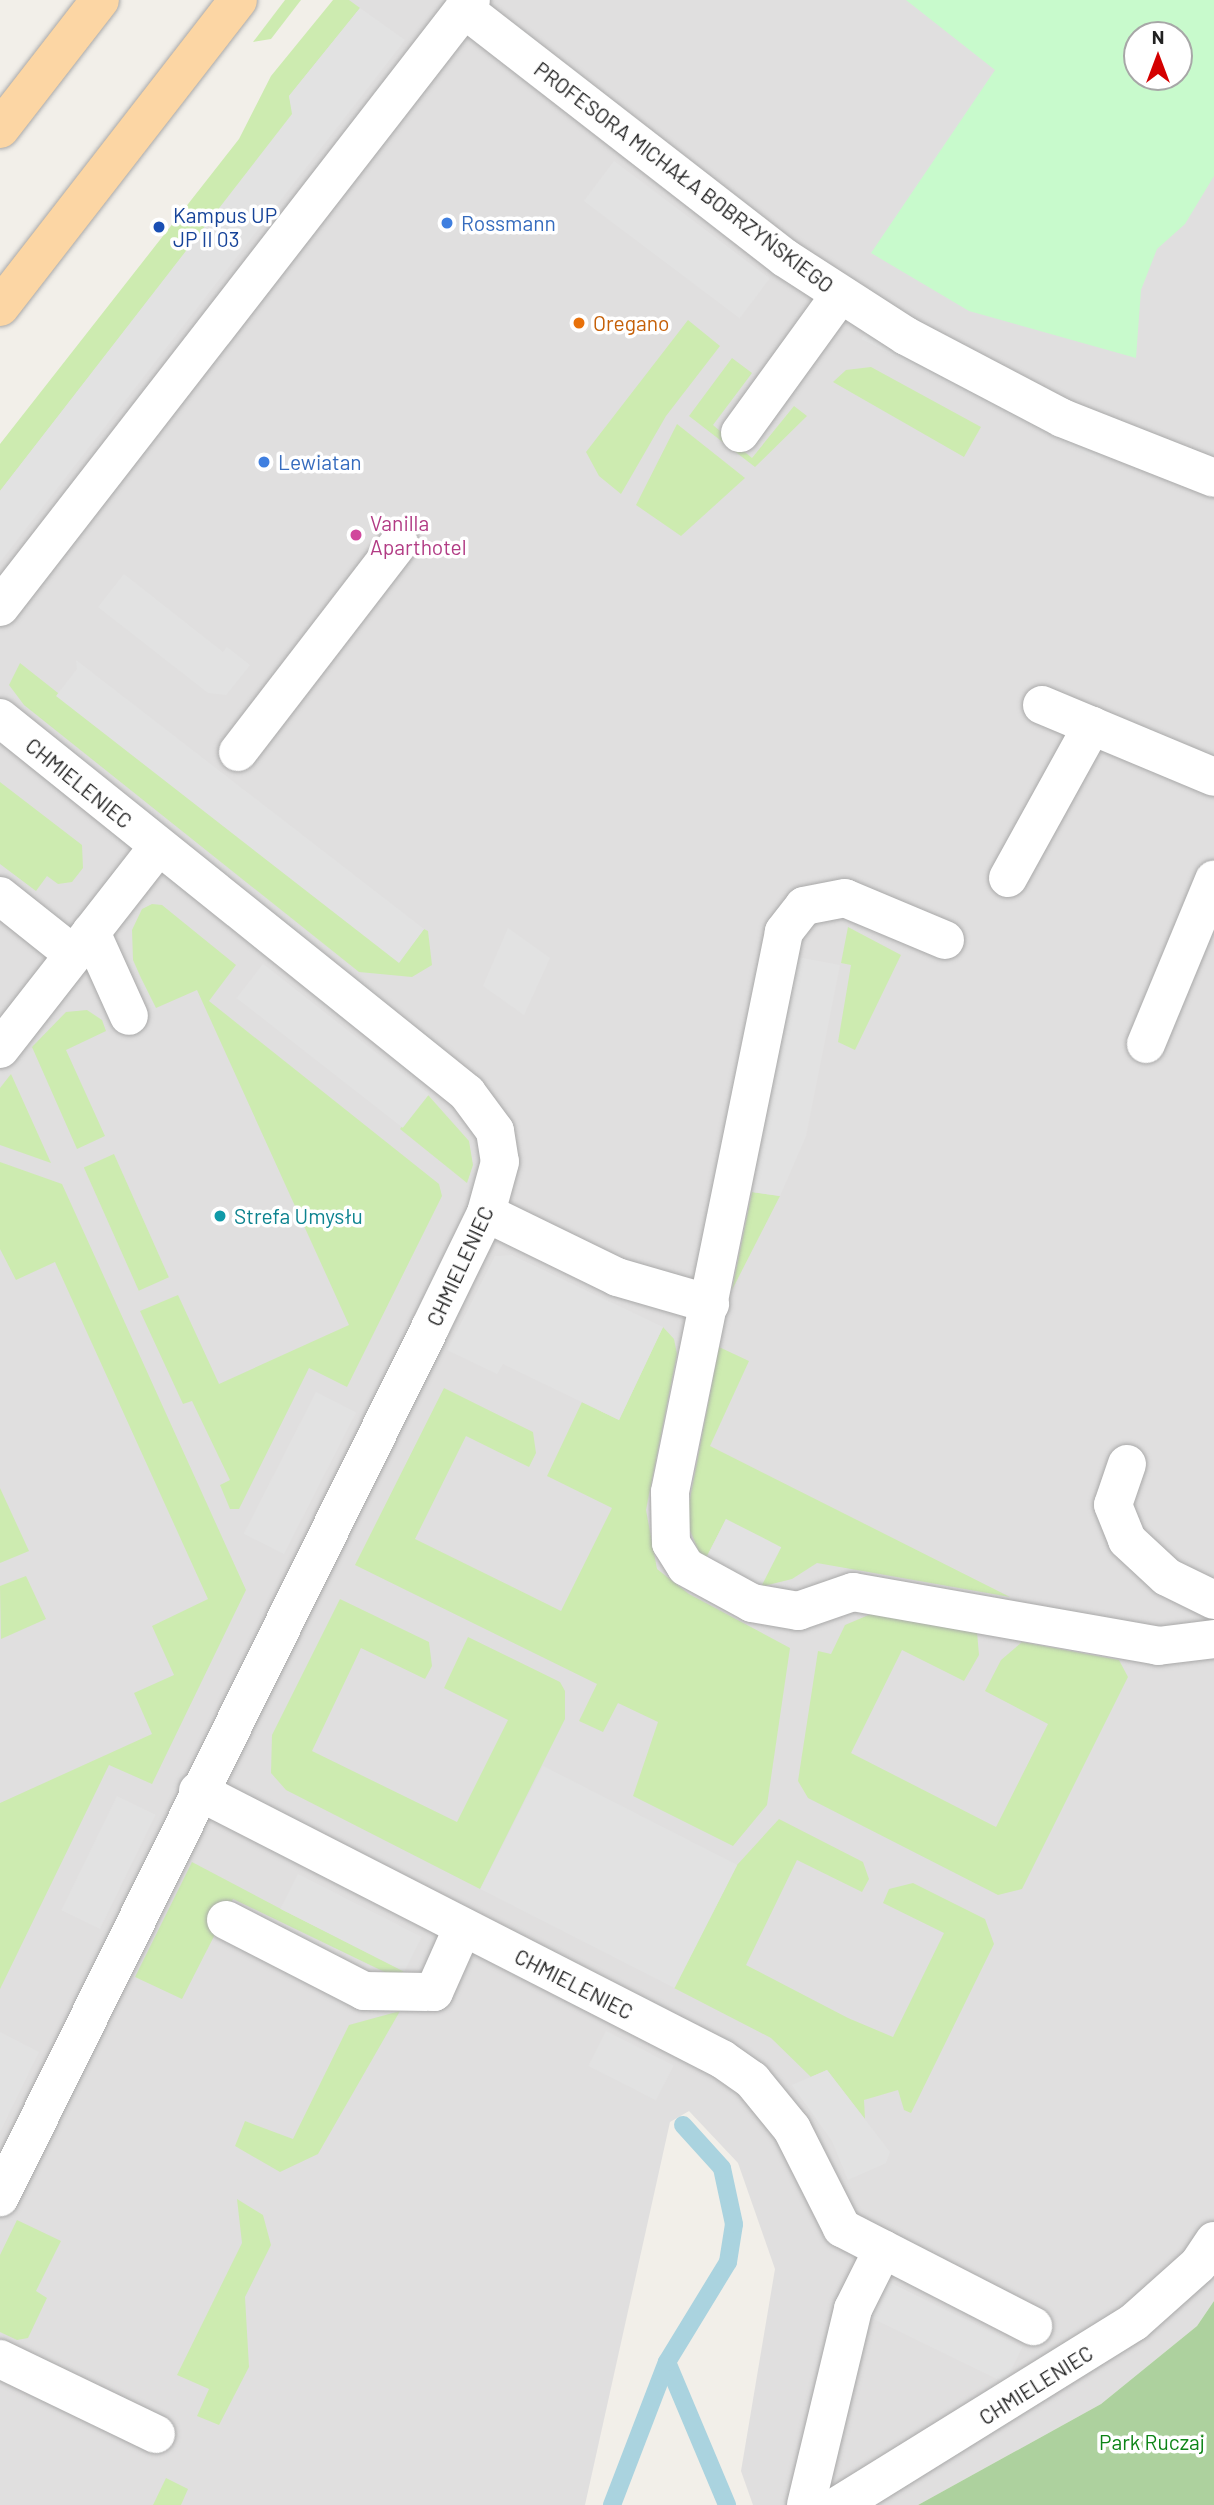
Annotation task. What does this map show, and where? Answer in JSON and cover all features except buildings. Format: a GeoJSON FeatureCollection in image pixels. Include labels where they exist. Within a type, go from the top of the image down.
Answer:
{"type":"FeatureCollection","features":[{"type":"Feature","properties":{"kind":"main road"},"geometry":{"type":"LineString","coordinates":[[0,129],[100,0]]}},
{"type":"Feature","properties":{"kind":"main road"},"geometry":{"type":"LineString","coordinates":[[0,307],[238,0]]}},
{"type":"Feature","properties":{"kind":"street","name":"PROFESORA MICHAŁA BOBRZYŃSKIEGO"},"geometry":{"type":"LineString","coordinates":[[468,4],[785,258],[840,295],[906,336],[1062,418],[1214,478]]}},
{"type":"Feature","properties":{"kind":"street"},"geometry":{"type":"LineString","coordinates":[[0,607],[468,4]]}},
{"type":"Feature","properties":{"kind":"street"},"geometry":{"type":"LineString","coordinates":[[740,433],[840,295]]}},
{"type":"Feature","properties":{"kind":"street"},"geometry":{"type":"LineString","coordinates":[[238,752],[399,543]]}},
{"type":"Feature","properties":{"kind":"street"},"geometry":{"type":"LineString","coordinates":[[1042,705],[1214,777]]}},
{"type":"Feature","properties":{"kind":"street","name":"CHMIELENIEC"},"geometry":{"type":"LineString","coordinates":[[0,718],[467,1093],[488,1117],[499,1146],[498,1177],[486,1213],[198,1791],[0,2197]]}},
{"type":"Feature","properties":{"kind":"street"},"geometry":{"type":"LineString","coordinates":[[1008,878],[1092,726]]}},
{"type":"Feature","properties":{"kind":"street"},"geometry":{"type":"LineString","coordinates":[[0,1049],[159,847]]}},
{"type":"Feature","properties":{"kind":"street"},"geometry":{"type":"LineString","coordinates":[[1146,1044],[1214,880]]}},
{"type":"Feature","properties":{"kind":"street"},"geometry":{"type":"LineString","coordinates":[[0,896],[82,943],[129,1016]]}},
{"type":"Feature","properties":{"kind":"street"},"geometry":{"type":"LineString","coordinates":[[945,940],[863,901],[845,898],[804,906],[793,917],[779,948],[668,1508],[677,1557],[699,1576],[752,1603],[798,1611],[853,1592],[1158,1646],[1214,1639]]}},
{"type":"Feature","properties":{"kind":"street"},"geometry":{"type":"LineString","coordinates":[[486,1213],[617,1277],[710,1304]]}},
{"type":"Feature","properties":{"kind":"street"},"geometry":{"type":"LineString","coordinates":[[1127,1464],[1113,1505],[1127,1541],[1167,1577],[1214,1600]]}},
{"type":"Feature","properties":{"kind":"street","name":"CHMIELENIEC"},"geometry":{"type":"LineString","coordinates":[[198,1791],[722,2059],[752,2080],[803,2146],[836,2220],[883,2249],[1033,2326]]}},
{"type":"Feature","properties":{"kind":"street"},"geometry":{"type":"LineString","coordinates":[[226,1920],[364,1991],[433,1992],[463,1927]]}},
{"type":"Feature","properties":{"kind":"street","name":"CHMIELENIEC"},"geometry":{"type":"LineString","coordinates":[[839,2505],[1134,2322],[1190,2272],[1214,2241]]}},
{"type":"Feature","properties":{"kind":"street"},"geometry":{"type":"LineString","coordinates":[[806,2505],[853,2309],[883,2249]]}},
{"type":"Feature","properties":{"kind":"street"},"geometry":{"type":"LineString","coordinates":[[0,2359],[156,2434]]}},
{"type":"Feature","properties":{"kind":"shaded area"},"geometry":{"type":"Polygon","coordinates":[[[339,0],[1214,0],[1214,2301],[1197,2326],[1101,2404],[918,2505],[753,2505],[741,2471],[775,2269],[738,2163],[689,2111],[670,2122],[585,2505],[0,2505],[0,457],[245,140],[339,0]]]}},
{"type":"Feature","properties":{"kind":"shaded area"},"geometry":{"type":"Polygon","coordinates":[[[360,8],[405,40],[0,562],[0,491],[292,114],[289,96],[360,8]]]}},
{"type":"Feature","properties":{"kind":"shaded area"},"geometry":{"type":"Polygon","coordinates":[[[614,161],[770,278],[740,318],[584,201],[614,161]]]}},
{"type":"Feature","properties":{"kind":"shaded area"},"geometry":{"type":"Polygon","coordinates":[[[870,322],[1108,443],[1099,460],[861,339],[870,322]]]}},
{"type":"Feature","properties":{"kind":"shaded area"},"geometry":{"type":"Polygon","coordinates":[[[124,574],[223,652],[227,647],[250,665],[226,695],[208,693],[98,607],[124,574]]]}},
{"type":"Feature","properties":{"kind":"shaded area"},"geometry":{"type":"Polygon","coordinates":[[[76,660],[424,929],[399,963],[56,696],[77,669],[76,660]]]}},
{"type":"Feature","properties":{"kind":"shaded area"},"geometry":{"type":"Polygon","coordinates":[[[508,928],[550,958],[524,1015],[483,986],[508,928]]]}},
{"type":"Feature","properties":{"kind":"shaded area"},"geometry":{"type":"Polygon","coordinates":[[[797,957],[840,965],[806,1136],[780,1196],[752,1192],[797,957]]]}},
{"type":"Feature","properties":{"kind":"shaded area"},"geometry":{"type":"Polygon","coordinates":[[[263,964],[429,1094],[403,1128],[237,998],[263,964]]]}},
{"type":"Feature","properties":{"kind":"shaded area"},"geometry":{"type":"Polygon","coordinates":[[[512,1255],[663,1327],[619,1420],[503,1364],[497,1374],[447,1350],[495,1256],[512,1255]]]}},
{"type":"Feature","properties":{"kind":"shaded area"},"geometry":{"type":"Polygon","coordinates":[[[316,1392],[356,1412],[284,1554],[244,1534],[316,1392]]]}},
{"type":"Feature","properties":{"kind":"shaded area"},"geometry":{"type":"Polygon","coordinates":[[[726,1519],[781,1547],[761,1586],[706,1558],[726,1519]]]}},
{"type":"Feature","properties":{"kind":"shaded area"},"geometry":{"type":"Polygon","coordinates":[[[543,1766],[737,1865],[675,1988],[480,1889],[543,1766]]]}},
{"type":"Feature","properties":{"kind":"shaded area"},"geometry":{"type":"Polygon","coordinates":[[[117,1796],[156,1815],[100,1929],[61,1910],[117,1796]]]}},
{"type":"Feature","properties":{"kind":"shaded area"},"geometry":{"type":"Polygon","coordinates":[[[298,1874],[422,1937],[404,1972],[280,1909],[298,1874]]]}},
{"type":"Feature","properties":{"kind":"shaded area"},"geometry":{"type":"Polygon","coordinates":[[[606,2031],[674,2066],[656,2100],[588,2066],[606,2031]]]}},
{"type":"Feature","properties":{"kind":"shaded area"},"geometry":{"type":"Polygon","coordinates":[[[0,2032],[39,2052],[0,2132],[0,2032]]]}},
{"type":"Feature","properties":{"kind":"shaded area"},"geometry":{"type":"Polygon","coordinates":[[[827,2070],[890,2152],[886,2163],[848,2180],[832,2141],[792,2085],[827,2070]]]}},
{"type":"Feature","properties":{"kind":"shaded area"},"geometry":{"type":"Polygon","coordinates":[[[883,2279],[1022,2347],[1005,2383],[865,2315],[883,2279]]]}},
{"type":"Feature","properties":{"kind":"green space"},"geometry":{"type":"Polygon","coordinates":[[[285,0],[301,0],[271,39],[253,42],[285,0]]]}},
{"type":"Feature","properties":{"kind":"green space"},"geometry":{"type":"Polygon","coordinates":[[[333,0],[349,0],[360,8],[289,96],[293,114],[0,491],[0,444],[239,139],[271,76],[333,0]]]}},
{"type":"Feature","properties":{"kind":"green space"},"geometry":{"type":"Polygon","coordinates":[[[906,0],[1214,0],[1214,176],[1185,224],[1157,249],[1141,290],[1136,358],[969,311],[871,253],[995,70],[906,0]]]}},
{"type":"Feature","properties":{"kind":"green space"},"geometry":{"type":"Polygon","coordinates":[[[688,320],[720,346],[666,416],[621,494],[599,476],[586,452],[688,320]]]}},
{"type":"Feature","properties":{"kind":"green space"},"geometry":{"type":"Polygon","coordinates":[[[732,358],[752,373],[713,425],[752,458],[794,406],[807,416],[755,467],[689,416],[732,358]]]}},
{"type":"Feature","properties":{"kind":"green space"},"geometry":{"type":"Polygon","coordinates":[[[871,367],[981,427],[964,457],[833,382],[846,370],[871,367]]]}},
{"type":"Feature","properties":{"kind":"green space"},"geometry":{"type":"Polygon","coordinates":[[[677,424],[745,478],[681,536],[636,505],[677,424]]]}},
{"type":"Feature","properties":{"kind":"green space"},"geometry":{"type":"Polygon","coordinates":[[[20,663],[399,962],[424,929],[428,931],[432,965],[412,977],[359,972],[24,705],[9,685],[20,663]]]}},
{"type":"Feature","properties":{"kind":"green space"},"geometry":{"type":"Polygon","coordinates":[[[0,782],[82,845],[83,868],[72,882],[58,884],[47,876],[36,891],[0,864],[0,782]]]}},
{"type":"Feature","properties":{"kind":"green space"},"geometry":{"type":"Polygon","coordinates":[[[152,904],[162,905],[236,965],[209,1001],[439,1184],[442,1196],[347,1387],[309,1368],[239,1509],[230,1509],[220,1485],[230,1480],[192,1401],[183,1404],[140,1311],[178,1295],[219,1384],[349,1325],[197,990],[156,1008],[141,978],[133,960],[132,930],[142,909],[152,904]]]}},
{"type":"Feature","properties":{"kind":"green space"},"geometry":{"type":"Polygon","coordinates":[[[848,927],[901,955],[855,1050],[838,1042],[851,965],[841,963],[848,927]]]}},
{"type":"Feature","properties":{"kind":"green space"},"geometry":{"type":"Polygon","coordinates":[[[87,1010],[102,1020],[106,1031],[66,1050],[105,1136],[77,1149],[32,1047],[66,1012],[87,1010]]]}},
{"type":"Feature","properties":{"kind":"green space"},"geometry":{"type":"Polygon","coordinates":[[[11,1074],[51,1163],[0,1145],[0,1088],[11,1074]]]}},
{"type":"Feature","properties":{"kind":"green space"},"geometry":{"type":"Polygon","coordinates":[[[428,1095],[469,1141],[473,1165],[467,1183],[400,1129],[428,1095]]]}},
{"type":"Feature","properties":{"kind":"green space"},"geometry":{"type":"Polygon","coordinates":[[[114,1154],[169,1277],[139,1291],[84,1167],[114,1154]]]}},
{"type":"Feature","properties":{"kind":"green space"},"geometry":{"type":"Polygon","coordinates":[[[0,1162],[62,1184],[246,1590],[152,1784],[109,1765],[0,1989],[0,1803],[152,1734],[134,1693],[174,1675],[152,1626],[208,1599],[55,1262],[16,1280],[0,1249],[0,1162]]]}},
{"type":"Feature","properties":{"kind":"green space"},"geometry":{"type":"Polygon","coordinates":[[[752,1192],[780,1196],[732,1290],[752,1192]]]}},
{"type":"Feature","properties":{"kind":"green space"},"geometry":{"type":"Polygon","coordinates":[[[663,1327],[674,1339],[677,1354],[646,1510],[657,1569],[689,1594],[790,1648],[767,1805],[733,1846],[633,1796],[658,1722],[618,1703],[603,1732],[579,1721],[597,1684],[355,1565],[444,1388],[533,1432],[536,1453],[529,1467],[466,1436],[415,1539],[561,1611],[612,1508],[547,1476],[582,1402],[619,1420],[663,1327]]]}},
{"type":"Feature","properties":{"kind":"green space"},"geometry":{"type":"Polygon","coordinates":[[[719,1347],[749,1361],[710,1446],[1010,1597],[817,1563],[792,1579],[760,1587],[726,1519],[706,1558],[699,1552],[689,1528],[689,1504],[719,1347]]]}},
{"type":"Feature","properties":{"kind":"green space"},"geometry":{"type":"Polygon","coordinates":[[[0,1488],[29,1551],[0,1563],[0,1488]]]}},
{"type":"Feature","properties":{"kind":"green space"},"geometry":{"type":"Polygon","coordinates":[[[26,1576],[46,1619],[1,1639],[0,1586],[26,1576]]]}},
{"type":"Feature","properties":{"kind":"green space"},"geometry":{"type":"Polygon","coordinates":[[[340,1599],[429,1642],[432,1666],[425,1679],[361,1648],[312,1751],[457,1822],[508,1720],[444,1688],[468,1637],[560,1682],[565,1691],[565,1719],[480,1889],[286,1790],[271,1773],[272,1735],[340,1599]]]}},
{"type":"Feature","properties":{"kind":"green space"},"geometry":{"type":"Polygon","coordinates":[[[871,1614],[977,1632],[979,1655],[964,1681],[902,1650],[851,1753],[996,1827],[1048,1724],[985,1691],[1001,1660],[1022,1642],[1119,1660],[1128,1677],[1022,1889],[998,1895],[808,1798],[798,1781],[818,1651],[831,1654],[845,1625],[871,1614]]]}},
{"type":"Feature","properties":{"kind":"green space"},"geometry":{"type":"Polygon","coordinates":[[[779,1819],[863,1862],[869,1879],[862,1892],[797,1860],[746,1965],[848,2018],[893,2037],[944,1933],[883,1903],[889,1889],[913,1883],[985,1919],[994,1944],[911,2113],[904,2110],[898,2090],[864,2100],[865,2119],[827,2070],[811,2077],[771,2038],[674,1988],[737,1865],[779,1819]]]}},
{"type":"Feature","properties":{"kind":"green space"},"geometry":{"type":"Polygon","coordinates":[[[192,1862],[404,1971],[397,1978],[233,1899],[182,1999],[135,1977],[192,1862]]]}},
{"type":"Feature","properties":{"kind":"green space"},"geometry":{"type":"Polygon","coordinates":[[[400,2011],[318,2154],[280,2172],[235,2146],[245,2121],[293,2139],[349,2025],[400,2011]]]}},
{"type":"Feature","properties":{"kind":"green space"},"geometry":{"type":"Polygon","coordinates":[[[237,2199],[263,2215],[271,2245],[245,2297],[249,2367],[219,2425],[197,2416],[209,2389],[177,2375],[242,2243],[237,2199]]]}},
{"type":"Feature","properties":{"kind":"green space"},"geometry":{"type":"Polygon","coordinates":[[[17,2220],[61,2241],[36,2291],[47,2298],[28,2338],[17,2340],[0,2332],[0,2255],[17,2220]]]}},
{"type":"Feature","properties":{"kind":"green space","name":"Park Ruczaj"},"geometry":{"type":"Polygon","coordinates":[[[1214,2301],[1214,2505],[918,2505],[1101,2404],[1197,2326],[1214,2301]]]}},
{"type":"Feature","properties":{"kind":"green space"},"geometry":{"type":"Polygon","coordinates":[[[166,2478],[188,2489],[181,2505],[153,2505],[166,2478]]]}},
{"type":"Feature","properties":{"kind":"waterway"},"geometry":{"type":"LineString","coordinates":[[612,2505],[667,2362],[728,2262],[734,2224],[722,2168],[683,2125]]}},
{"type":"Feature","properties":{"kind":"waterway"},"geometry":{"type":"LineString","coordinates":[[667,2362],[727,2505]]}},
{"type":"Feature","properties":{"kind":"place","name":"Rossmann"},"geometry":{"type":"Point","coordinates":[447,223]}},
{"type":"Feature","properties":{"kind":"place","name":"Kampus UP JP II 03"},"geometry":{"type":"Point","coordinates":[159,227]}},
{"type":"Feature","properties":{"kind":"place","name":"Oregano"},"geometry":{"type":"Point","coordinates":[579,323]}},
{"type":"Feature","properties":{"kind":"place","name":"Lewiatan"},"geometry":{"type":"Point","coordinates":[264,462]}},
{"type":"Feature","properties":{"kind":"place","name":"Vanilla Aparthotel"},"geometry":{"type":"Point","coordinates":[356,535]}},
{"type":"Feature","properties":{"kind":"place","name":"Strefa Umysłu"},"geometry":{"type":"Point","coordinates":[220,1216]}}]}
